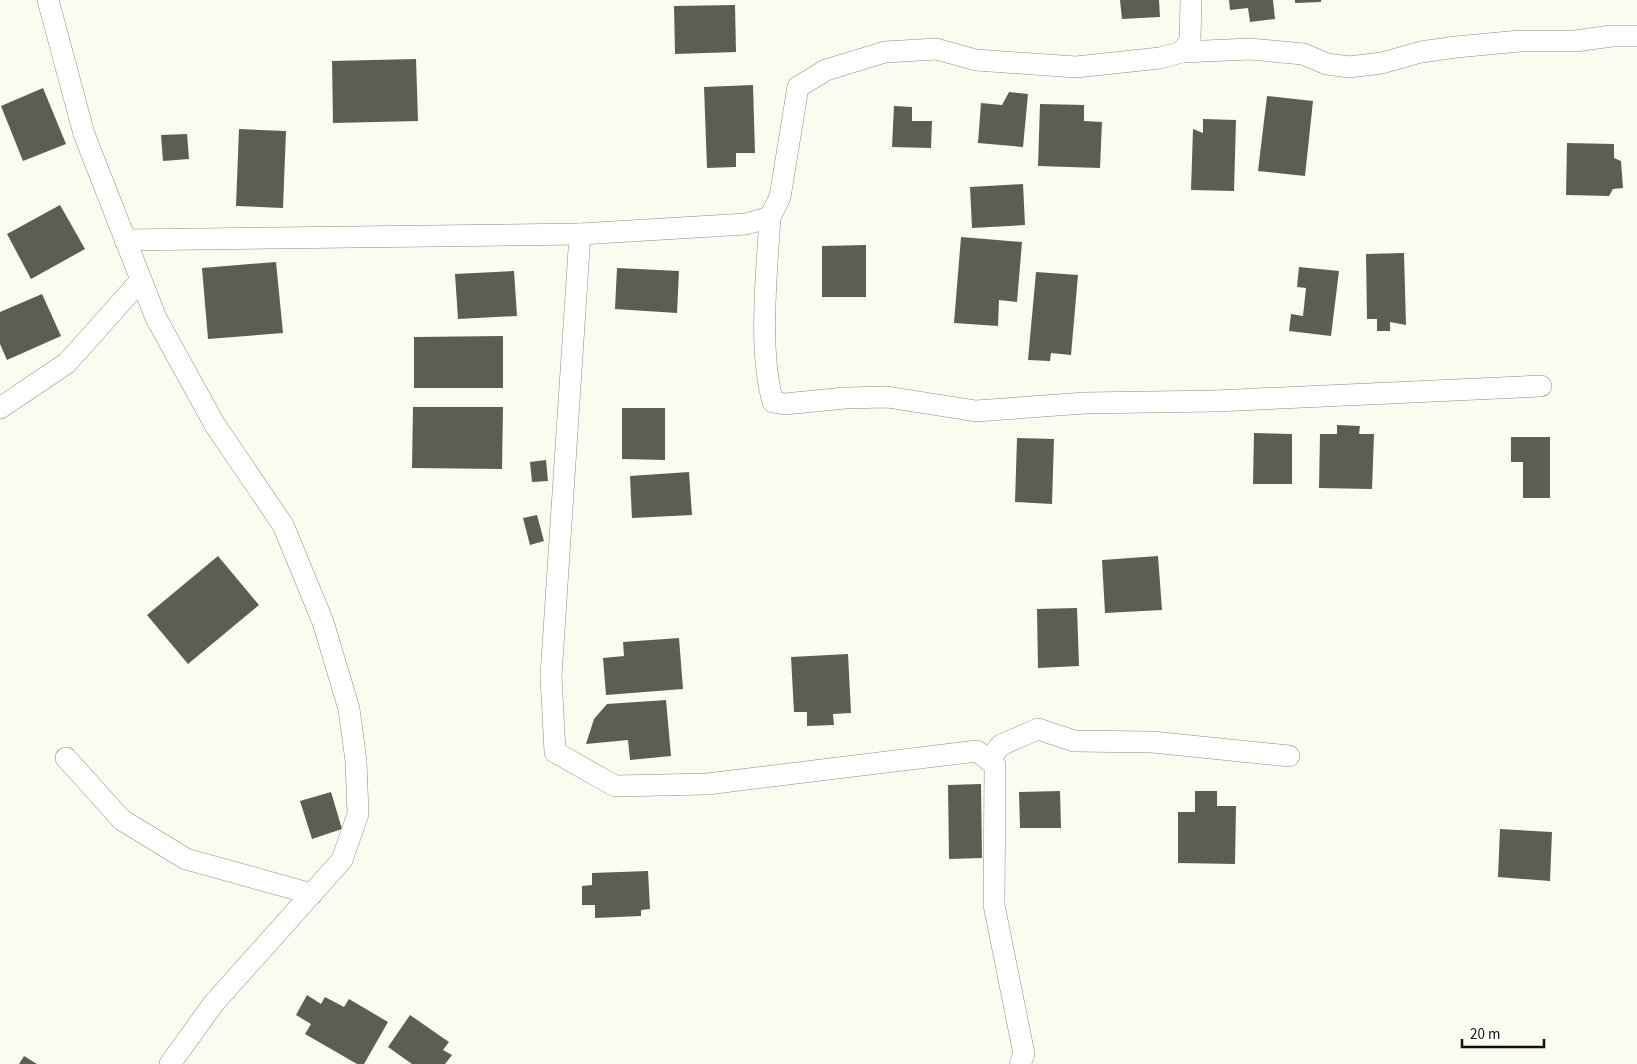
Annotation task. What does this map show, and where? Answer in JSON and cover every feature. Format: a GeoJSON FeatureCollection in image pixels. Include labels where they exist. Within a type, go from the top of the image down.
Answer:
{"type":"FeatureCollection","features":[{"type":"Feature","properties":{"kind":"street"},"geometry":{"type":"LineString","coordinates":[[48,0],[84,134],[156,318],[216,425],[283,525],[323,622],[349,709],[356,761],[358,814],[342,860],[214,1003],[170,1064]]}},
{"type":"Feature","properties":{"kind":"street"},"geometry":{"type":"LineString","coordinates":[[1182,52],[1190,40],[1191,0]]}},
{"type":"Feature","properties":{"kind":"street"},"geometry":{"type":"LineString","coordinates":[[1541,386],[1216,400],[1085,403],[976,411],[887,397],[844,398],[785,404],[773,402],[767,372],[765,305],[770,217],[780,197],[798,87],[826,70],[885,52],[936,49],[976,60],[1076,66],[1160,58],[1182,52],[1250,49],[1303,54],[1327,64],[1349,67],[1382,63],[1421,52],[1464,46],[1520,41],[1575,41],[1612,36],[1637,36]]}},
{"type":"Feature","properties":{"kind":"street"},"geometry":{"type":"LineString","coordinates":[[125,240],[580,234],[746,224],[770,217]]}},
{"type":"Feature","properties":{"kind":"street"},"geometry":{"type":"LineString","coordinates":[[580,234],[552,676],[555,752],[615,786],[707,784],[977,751],[995,765],[994,905],[1024,1054],[1020,1064]]}},
{"type":"Feature","properties":{"kind":"street"},"geometry":{"type":"LineString","coordinates":[[0,408],[67,363],[141,280]]}},
{"type":"Feature","properties":{"kind":"street"},"geometry":{"type":"LineString","coordinates":[[988,760],[1001,745],[1038,729],[1074,741],[1152,742],[1289,756]]}},
{"type":"Feature","properties":{"kind":"street"},"geometry":{"type":"LineString","coordinates":[[66,758],[122,820],[186,859],[312,894]]}},
{"type":"Feature","properties":{"kind":"building"},"geometry":{"type":"Polygon","coordinates":[[[1120,0],[1159,0],[1160,17],[1122,19],[1120,0]]]}},
{"type":"Feature","properties":{"kind":"building"},"geometry":{"type":"Polygon","coordinates":[[[1229,0],[1273,0],[1275,19],[1250,22],[1248,8],[1230,10],[1229,0]]]}},
{"type":"Feature","properties":{"kind":"building"},"geometry":{"type":"Polygon","coordinates":[[[1295,0],[1321,0],[1321,2],[1295,3],[1295,0]]]}},
{"type":"Feature","properties":{"kind":"building"},"geometry":{"type":"Polygon","coordinates":[[[735,5],[736,52],[675,54],[674,6],[735,5]]]}},
{"type":"Feature","properties":{"kind":"building"},"geometry":{"type":"Polygon","coordinates":[[[416,59],[418,121],[333,123],[332,61],[416,59]]]}},
{"type":"Feature","properties":{"kind":"building"},"geometry":{"type":"Polygon","coordinates":[[[753,85],[755,153],[736,153],[736,167],[707,168],[704,87],[753,85]]]}},
{"type":"Feature","properties":{"kind":"building"},"geometry":{"type":"Polygon","coordinates":[[[43,88],[66,144],[23,161],[1,106],[43,88]]]}},
{"type":"Feature","properties":{"kind":"building"},"geometry":{"type":"Polygon","coordinates":[[[1009,92],[1028,94],[1023,147],[978,143],[981,103],[1002,105],[1009,92]]]}},
{"type":"Feature","properties":{"kind":"building"},"geometry":{"type":"Polygon","coordinates":[[[1267,96],[1313,101],[1305,176],[1258,171],[1267,96]]]}},
{"type":"Feature","properties":{"kind":"building"},"geometry":{"type":"Polygon","coordinates":[[[1040,104],[1084,105],[1084,121],[1102,122],[1100,168],[1038,166],[1040,104]]]}},
{"type":"Feature","properties":{"kind":"building"},"geometry":{"type":"Polygon","coordinates":[[[894,106],[912,107],[912,121],[932,121],[931,148],[892,147],[894,106]]]}},
{"type":"Feature","properties":{"kind":"building"},"geometry":{"type":"Polygon","coordinates":[[[1203,119],[1236,120],[1234,191],[1191,190],[1193,129],[1203,133],[1203,119]]]}},
{"type":"Feature","properties":{"kind":"building"},"geometry":{"type":"Polygon","coordinates":[[[239,129],[286,131],[283,208],[236,206],[239,129]]]}},
{"type":"Feature","properties":{"kind":"building"},"geometry":{"type":"Polygon","coordinates":[[[187,134],[189,159],[163,161],[161,135],[187,134]]]}},
{"type":"Feature","properties":{"kind":"building"},"geometry":{"type":"Polygon","coordinates":[[[1567,143],[1614,144],[1614,158],[1621,161],[1623,188],[1613,189],[1609,196],[1566,195],[1567,143]]]}},
{"type":"Feature","properties":{"kind":"building"},"geometry":{"type":"Polygon","coordinates":[[[1023,184],[1025,225],[972,228],[970,187],[1023,184]]]}},
{"type":"Feature","properties":{"kind":"building"},"geometry":{"type":"Polygon","coordinates":[[[60,205],[85,249],[31,279],[7,234],[60,205]]]}},
{"type":"Feature","properties":{"kind":"building"},"geometry":{"type":"Polygon","coordinates":[[[961,237],[1022,242],[1017,302],[999,300],[998,326],[954,323],[961,237]]]}},
{"type":"Feature","properties":{"kind":"building"},"geometry":{"type":"Polygon","coordinates":[[[866,245],[866,297],[822,297],[822,246],[866,245]]]}},
{"type":"Feature","properties":{"kind":"building"},"geometry":{"type":"Polygon","coordinates":[[[1404,253],[1406,325],[1390,322],[1390,331],[1377,331],[1377,319],[1367,319],[1366,254],[1404,253]]]}},
{"type":"Feature","properties":{"kind":"building"},"geometry":{"type":"Polygon","coordinates":[[[276,262],[283,333],[208,339],[202,268],[276,262]]]}},
{"type":"Feature","properties":{"kind":"building"},"geometry":{"type":"Polygon","coordinates":[[[1299,267],[1339,271],[1331,336],[1289,331],[1291,314],[1303,316],[1306,288],[1297,287],[1299,267]]]}},
{"type":"Feature","properties":{"kind":"building"},"geometry":{"type":"Polygon","coordinates":[[[617,268],[679,271],[677,313],[615,309],[617,268]]]}},
{"type":"Feature","properties":{"kind":"building"},"geometry":{"type":"Polygon","coordinates":[[[514,271],[517,316],[458,319],[455,274],[514,271]]]}},
{"type":"Feature","properties":{"kind":"building"},"geometry":{"type":"Polygon","coordinates":[[[1036,272],[1078,275],[1071,355],[1051,353],[1050,361],[1028,360],[1036,272]]]}},
{"type":"Feature","properties":{"kind":"building"},"geometry":{"type":"Polygon","coordinates":[[[42,294],[61,336],[7,360],[0,344],[0,312],[42,294]]]}},
{"type":"Feature","properties":{"kind":"building"},"geometry":{"type":"Polygon","coordinates":[[[503,336],[503,388],[414,388],[414,337],[503,336]]]}},
{"type":"Feature","properties":{"kind":"building"},"geometry":{"type":"Polygon","coordinates":[[[413,407],[503,407],[502,469],[412,468],[413,407]]]}},
{"type":"Feature","properties":{"kind":"building"},"geometry":{"type":"Polygon","coordinates":[[[622,408],[665,408],[665,460],[622,459],[622,408]]]}},
{"type":"Feature","properties":{"kind":"building"},"geometry":{"type":"Polygon","coordinates":[[[1337,425],[1360,426],[1359,434],[1374,434],[1372,489],[1319,488],[1320,434],[1337,434],[1337,425]]]}},
{"type":"Feature","properties":{"kind":"building"},"geometry":{"type":"Polygon","coordinates":[[[1254,433],[1292,434],[1292,484],[1253,484],[1254,433]]]}},
{"type":"Feature","properties":{"kind":"building"},"geometry":{"type":"Polygon","coordinates":[[[1511,437],[1550,437],[1550,498],[1523,498],[1523,462],[1511,462],[1511,437]]]}},
{"type":"Feature","properties":{"kind":"building"},"geometry":{"type":"Polygon","coordinates":[[[1017,438],[1054,439],[1052,504],[1015,502],[1017,438]]]}},
{"type":"Feature","properties":{"kind":"building"},"geometry":{"type":"Polygon","coordinates":[[[546,460],[548,481],[532,482],[530,462],[546,460]]]}},
{"type":"Feature","properties":{"kind":"building"},"geometry":{"type":"Polygon","coordinates":[[[689,472],[692,515],[632,518],[630,476],[689,472]]]}},
{"type":"Feature","properties":{"kind":"building"},"geometry":{"type":"Polygon","coordinates":[[[537,515],[544,541],[530,545],[523,518],[537,515]]]}},
{"type":"Feature","properties":{"kind":"building"},"geometry":{"type":"Polygon","coordinates":[[[218,556],[259,605],[188,664],[147,615],[218,556]]]}},
{"type":"Feature","properties":{"kind":"building"},"geometry":{"type":"Polygon","coordinates":[[[1158,556],[1162,610],[1105,613],[1102,560],[1158,556]]]}},
{"type":"Feature","properties":{"kind":"building"},"geometry":{"type":"Polygon","coordinates":[[[1077,608],[1079,666],[1038,668],[1037,609],[1077,608]]]}},
{"type":"Feature","properties":{"kind":"building"},"geometry":{"type":"Polygon","coordinates":[[[679,638],[683,689],[606,695],[603,658],[624,656],[623,642],[679,638]]]}},
{"type":"Feature","properties":{"kind":"building"},"geometry":{"type":"Polygon","coordinates":[[[848,654],[851,713],[833,714],[834,725],[807,726],[807,712],[794,712],[791,657],[848,654]]]}},
{"type":"Feature","properties":{"kind":"building"},"geometry":{"type":"Polygon","coordinates":[[[666,700],[671,756],[630,760],[628,740],[586,744],[594,719],[607,704],[666,700]]]}},
{"type":"Feature","properties":{"kind":"building"},"geometry":{"type":"Polygon","coordinates":[[[981,784],[982,858],[949,859],[948,785],[981,784]]]}},
{"type":"Feature","properties":{"kind":"building"},"geometry":{"type":"Polygon","coordinates":[[[1060,791],[1061,828],[1020,828],[1019,792],[1060,791]]]}},
{"type":"Feature","properties":{"kind":"building"},"geometry":{"type":"Polygon","coordinates":[[[1195,791],[1217,791],[1217,806],[1236,806],[1235,864],[1178,863],[1178,812],[1195,812],[1195,791]]]}},
{"type":"Feature","properties":{"kind":"building"},"geometry":{"type":"Polygon","coordinates":[[[331,792],[342,829],[312,839],[300,801],[331,792]]]}},
{"type":"Feature","properties":{"kind":"building"},"geometry":{"type":"Polygon","coordinates":[[[1500,829],[1552,832],[1550,881],[1498,877],[1500,829]]]}},
{"type":"Feature","properties":{"kind":"building"},"geometry":{"type":"Polygon","coordinates":[[[648,871],[650,909],[641,910],[641,916],[595,918],[595,905],[582,905],[582,886],[592,885],[592,873],[648,871]]]}},
{"type":"Feature","properties":{"kind":"building"},"geometry":{"type":"Polygon","coordinates":[[[307,995],[321,1004],[325,997],[344,1007],[349,999],[388,1022],[364,1064],[357,1064],[305,1034],[311,1024],[296,1015],[307,995]]]}},
{"type":"Feature","properties":{"kind":"building"},"geometry":{"type":"Polygon","coordinates":[[[410,1015],[449,1042],[443,1050],[452,1055],[445,1064],[412,1064],[388,1047],[410,1015]]]}},
{"type":"Feature","properties":{"kind":"building"},"geometry":{"type":"Polygon","coordinates":[[[24,1056],[37,1064],[19,1064],[24,1056]]]}}]}
